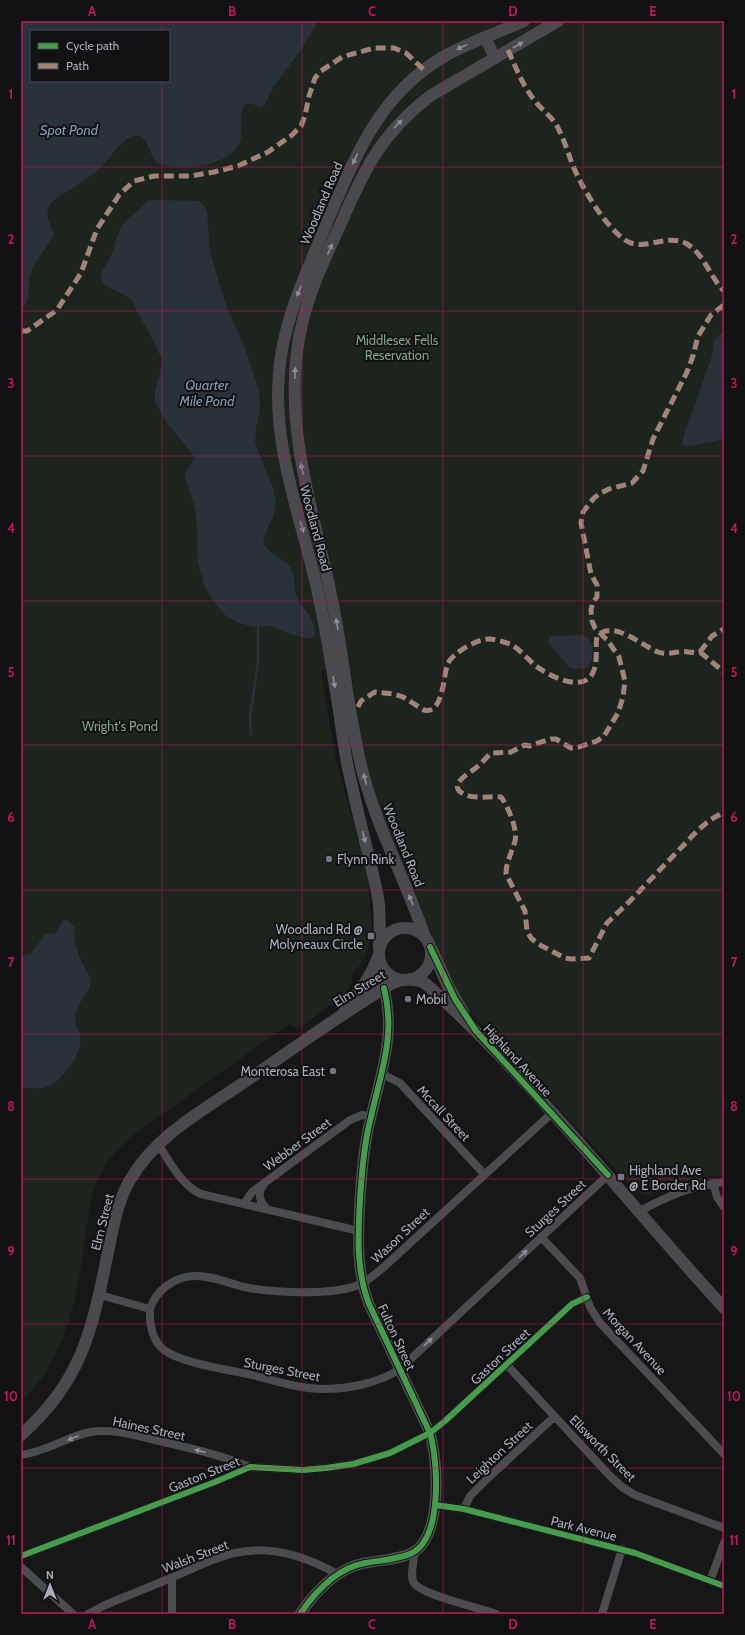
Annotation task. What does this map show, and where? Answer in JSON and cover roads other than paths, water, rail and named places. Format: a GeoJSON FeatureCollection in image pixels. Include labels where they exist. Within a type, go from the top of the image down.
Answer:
{"type":"FeatureCollection","features":[{"type":"Feature","properties":{"kind":"main road","name":"Woodland Road"},"geometry":{"type":"LineString","coordinates":[[378,952],[380,914],[377,891],[347,762],[328,646],[310,555],[286,472],[282,452],[278,420],[279,372],[284,339],[295,300],[350,169],[370,129],[391,101],[424,70],[458,49],[524,21]]}},
{"type":"Feature","properties":{"kind":"main road","name":"Woodland Road"},"geometry":{"type":"LineString","coordinates":[[428,942],[381,829],[368,790],[358,752],[328,578],[300,461],[295,417],[294,370],[301,325],[313,288],[359,182],[376,152],[385,140],[403,119],[430,96],[558,21]]}},
{"type":"Feature","properties":{"kind":"main road"},"geometry":{"type":"LineString","coordinates":[[485,37],[495,58]]}},
{"type":"Feature","properties":{"kind":"main road"},"geometry":{"type":"LineString","coordinates":[[370,129],[385,140]]}},
{"type":"Feature","properties":{"kind":"main road"},"geometry":{"type":"LineString","coordinates":[[328,646],[340,644]]}},
{"type":"Feature","properties":{"kind":"main road"},"geometry":{"type":"LineString","coordinates":[[410,928],[418,931],[428,942],[431,955],[428,966],[421,974],[406,980],[390,976],[385,971],[378,952],[383,939],[388,933],[396,929],[410,928]]}},
{"type":"Feature","properties":{"kind":"main road","name":"Highland Avenue"},"geometry":{"type":"LineString","coordinates":[[428,942],[455,999],[476,1031]]}},
{"type":"Feature","properties":{"kind":"main road","name":"Elm Street"},"geometry":{"type":"LineString","coordinates":[[332,1021],[358,994],[371,975],[378,952]]}},
{"type":"Feature","properties":{"kind":"main road","name":"Highland Avenue"},"geometry":{"type":"LineString","coordinates":[[406,980],[420,981],[426,984],[476,1031],[608,1175],[638,1212],[724,1308]]}},
{"type":"Feature","properties":{"kind":"main road","name":"Elm Street"},"geometry":{"type":"LineString","coordinates":[[21,1435],[52,1403],[74,1370],[91,1330],[100,1295],[116,1215],[122,1197],[137,1170],[158,1144],[332,1021],[384,988],[406,980]]}},
{"type":"Feature","properties":{"kind":"street","name":"Fulton Street"},"geometry":{"type":"LineString","coordinates":[[384,988],[388,1012],[389,1034],[382,1074],[371,1116],[362,1171],[359,1262],[362,1283],[366,1296],[380,1330],[430,1433],[434,1449],[437,1470],[435,1505],[426,1537],[421,1546],[414,1552]]}},
{"type":"Feature","properties":{"kind":"street","name":"Mccall Street"},"geometry":{"type":"LineString","coordinates":[[382,1074],[400,1082],[484,1174]]}},
{"type":"Feature","properties":{"kind":"street","name":"Wason Street"},"geometry":{"type":"LineString","coordinates":[[150,1309],[157,1295],[167,1286],[177,1280],[190,1276],[204,1277],[258,1289],[291,1291],[346,1288],[362,1283],[386,1266],[484,1174],[552,1113]]}},
{"type":"Feature","properties":{"kind":"street","name":"Webber Street"},"geometry":{"type":"LineString","coordinates":[[244,1204],[249,1195],[265,1182],[350,1120],[362,1115],[371,1116]]}},
{"type":"Feature","properties":{"kind":"street"},"geometry":{"type":"LineString","coordinates":[[158,1144],[181,1177],[194,1191],[210,1197],[359,1231]]}},
{"type":"Feature","properties":{"kind":"street","name":"Sturges Street"},"geometry":{"type":"LineString","coordinates":[[150,1309],[152,1331],[161,1347],[174,1356],[296,1386],[318,1389],[334,1389],[388,1376],[400,1369],[608,1175]]}},
{"type":"Feature","properties":{"kind":"street"},"geometry":{"type":"LineString","coordinates":[[265,1182],[260,1189],[260,1198],[264,1207],[273,1211]]}},
{"type":"Feature","properties":{"kind":"street"},"geometry":{"type":"LineString","coordinates":[[638,1212],[673,1194],[691,1187],[724,1182]]}},
{"type":"Feature","properties":{"kind":"street"},"geometry":{"type":"LineString","coordinates":[[713,1183],[717,1197],[724,1207]]}},
{"type":"Feature","properties":{"kind":"street","name":"Morgan Avenue"},"geometry":{"type":"LineString","coordinates":[[541,1237],[580,1278],[592,1311],[600,1322],[724,1454]]}},
{"type":"Feature","properties":{"kind":"street"},"geometry":{"type":"LineString","coordinates":[[100,1295],[150,1309]]}},
{"type":"Feature","properties":{"kind":"street","name":"Gaston Street"},"geometry":{"type":"LineString","coordinates":[[21,1556],[215,1482],[250,1467],[303,1470],[344,1466],[390,1453],[430,1433],[445,1422],[572,1304],[586,1297]]}},
{"type":"Feature","properties":{"kind":"street","name":"Ellsworth Street"},"geometry":{"type":"LineString","coordinates":[[507,1365],[610,1476],[628,1491],[724,1528]]}},
{"type":"Feature","properties":{"kind":"street","name":"Leighton Street"},"geometry":{"type":"LineString","coordinates":[[464,1509],[470,1496],[554,1417]]}},
{"type":"Feature","properties":{"kind":"street","name":"Haines Street"},"geometry":{"type":"LineString","coordinates":[[21,1455],[37,1452],[83,1434],[106,1431],[126,1433],[217,1455],[250,1467]]}},
{"type":"Feature","properties":{"kind":"street","name":"Park Avenue"},"geometry":{"type":"LineString","coordinates":[[435,1505],[464,1509],[622,1549],[660,1561],[724,1586]]}},
{"type":"Feature","properties":{"kind":"street"},"geometry":{"type":"LineString","coordinates":[[710,1581],[724,1543]]}},
{"type":"Feature","properties":{"kind":"street"},"geometry":{"type":"LineString","coordinates":[[602,1614],[622,1549]]}},
{"type":"Feature","properties":{"kind":"street","name":"Walsh Street"},"geometry":{"type":"LineString","coordinates":[[88,1614],[103,1606],[223,1556],[247,1551],[260,1550],[299,1557],[315,1562],[337,1574]]}},
{"type":"Feature","properties":{"kind":"street"},"geometry":{"type":"LineString","coordinates":[[300,1614],[315,1596],[337,1574],[360,1564],[396,1558],[414,1552],[415,1561],[413,1579],[417,1587],[496,1614]]}},
{"type":"Feature","properties":{"kind":"street"},"geometry":{"type":"LineString","coordinates":[[21,1566],[73,1614]]}},
{"type":"Feature","properties":{"kind":"street"},"geometry":{"type":"LineString","coordinates":[[172,1578],[172,1614]]}},
{"type":"Feature","properties":{"kind":"water","name":"Spot Pond"},"geometry":{"type":"Polygon","coordinates":[[[21,21],[318,21],[301,50],[273,87],[264,106],[260,108],[251,103],[244,105],[241,115],[240,141],[235,150],[226,157],[215,162],[189,167],[165,165],[155,162],[143,138],[135,135],[125,141],[103,165],[91,175],[52,202],[47,213],[54,235],[33,268],[29,280],[28,299],[21,310],[21,21]]]}},
{"type":"Feature","properties":{"kind":"water","name":"Quarter Mile Pond"},"geometry":{"type":"Polygon","coordinates":[[[148,201],[199,201],[205,207],[210,251],[217,276],[227,308],[245,348],[259,390],[260,409],[255,443],[273,488],[276,503],[273,518],[270,522],[263,542],[268,550],[290,567],[293,575],[296,596],[314,623],[315,633],[312,638],[305,638],[290,634],[271,626],[254,627],[239,623],[225,615],[213,601],[203,583],[198,563],[196,512],[185,473],[194,459],[193,455],[167,423],[155,402],[155,391],[162,360],[130,298],[103,283],[100,275],[112,254],[122,225],[148,201]]]}},
{"type":"Feature","properties":{"kind":"water"},"geometry":{"type":"Polygon","coordinates":[[[724,331],[724,437],[720,440],[686,447],[682,445],[683,438],[712,356],[714,340],[724,331]]]}},
{"type":"Feature","properties":{"kind":"water"},"geometry":{"type":"Polygon","coordinates":[[[583,635],[589,639],[592,650],[592,658],[587,668],[575,669],[569,667],[548,642],[550,636],[583,635]]]}},
{"type":"Feature","properties":{"kind":"water"},"geometry":{"type":"Polygon","coordinates":[[[63,920],[68,921],[74,927],[75,943],[80,959],[91,979],[89,989],[80,1003],[75,1015],[76,1026],[80,1034],[78,1052],[67,1070],[53,1083],[43,1088],[21,1088],[21,956],[30,955],[45,934],[56,933],[63,920]]]}},
{"type":"Feature","properties":{"kind":"waterway"},"geometry":{"type":"LineString","coordinates":[[251,734],[250,718],[258,661],[258,626]]}},
{"type":"Feature","properties":{"kind":"place","name":"Flynn Rink"},"geometry":{"type":"Point","coordinates":[329,859]}},
{"type":"Feature","properties":{"kind":"place","name":"Woodland Rd @ Molyneaux Circle"},"geometry":{"type":"Point","coordinates":[371,936]}},
{"type":"Feature","properties":{"kind":"place","name":"Mobil"},"geometry":{"type":"Point","coordinates":[408,999]}},
{"type":"Feature","properties":{"kind":"place","name":"Monterosa East"},"geometry":{"type":"Point","coordinates":[333,1071]}},
{"type":"Feature","properties":{"kind":"place","name":"Highland Ave @ E Border Rd"},"geometry":{"type":"Point","coordinates":[621,1177]}},
{"type":"Feature","properties":{"kind":"park label","name":"Middlesex Fells Reservation"},"geometry":{"type":"Point","coordinates":[397,348]}},
{"type":"Feature","properties":{"kind":"park label","name":"Wright's Pond"},"geometry":{"type":"Point","coordinates":[120,726]}}]}
